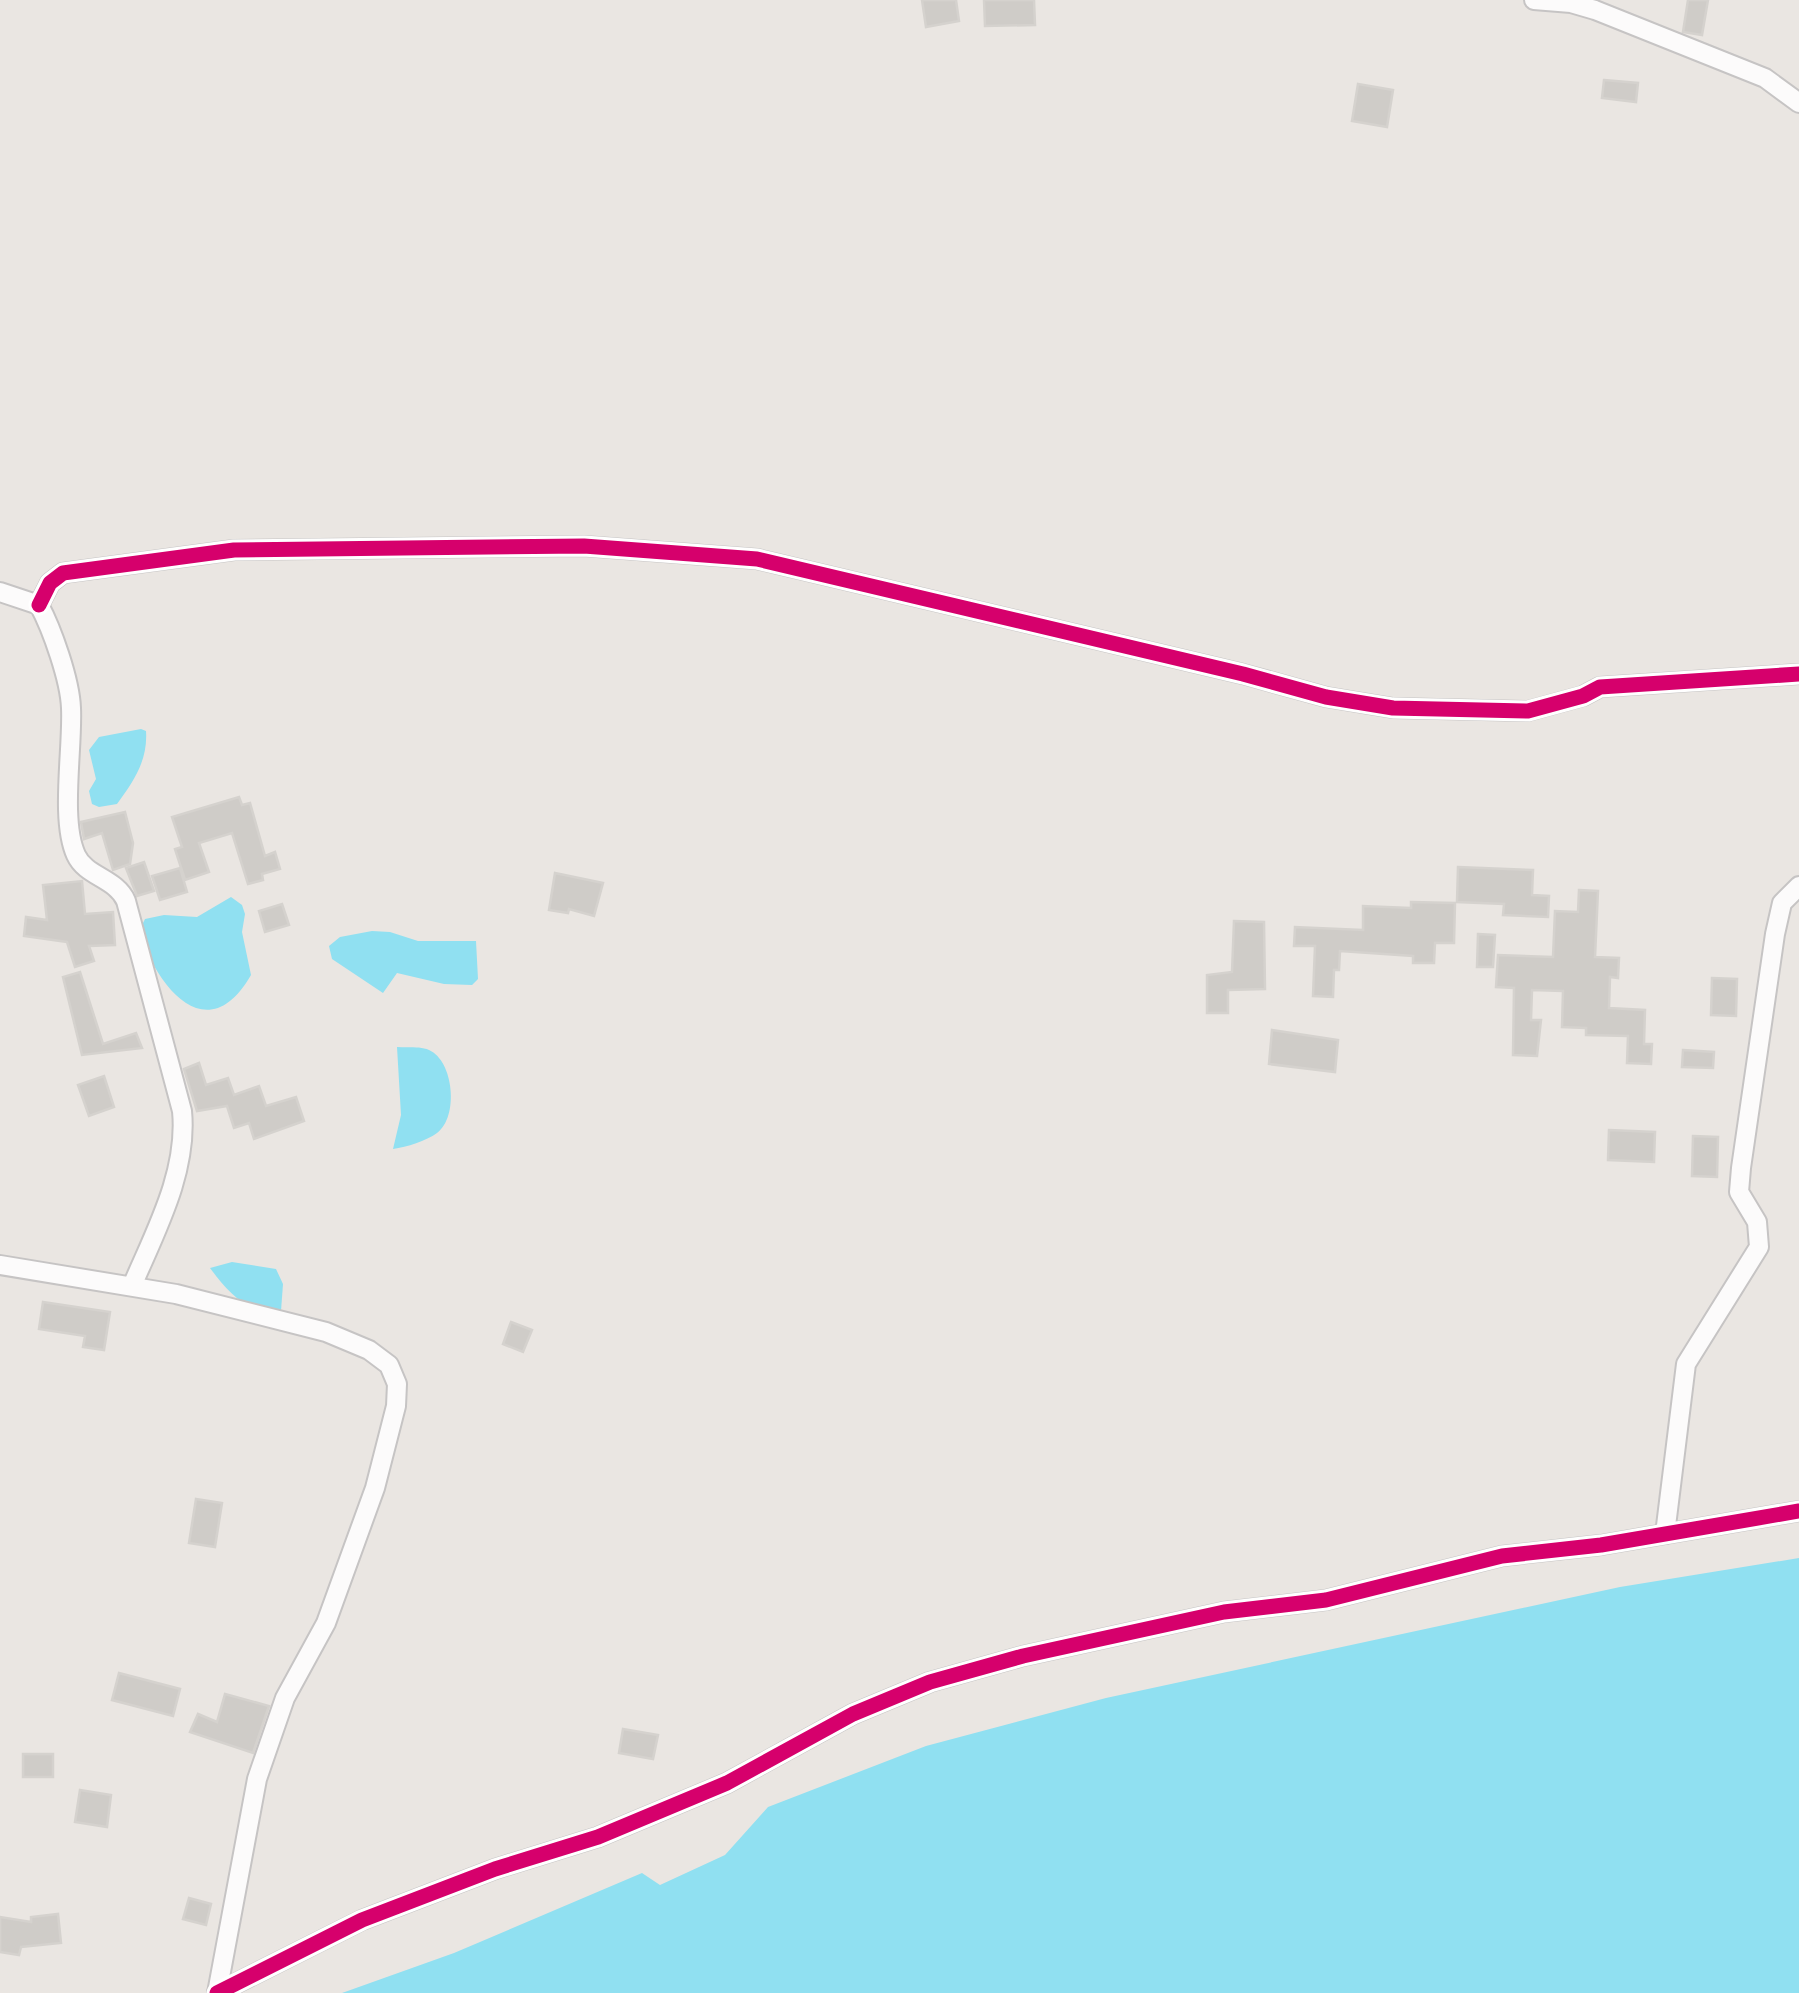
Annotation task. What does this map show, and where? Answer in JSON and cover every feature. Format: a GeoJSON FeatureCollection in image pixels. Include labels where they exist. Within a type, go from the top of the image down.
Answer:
{"type":"FeatureCollection","features":[{"type":"Feature","properties":{"kind":"street"},"geometry":{"type":"LineString","coordinates":[[1534,0],[1571,3],[1594,10],[1765,78],[1799,103]]}},
{"type":"Feature","properties":{"kind":"street"},"geometry":{"type":"LineString","coordinates":[[39,604],[50,584],[63,573],[234,550],[584,546],[757,559],[1326,696],[1393,708],[1528,712],[1600,687],[1799,674]]}},
{"type":"Feature","properties":{"kind":"street"},"geometry":{"type":"LineString","coordinates":[[0,592],[39,604],[47,620],[71,702],[68,826],[77,858],[121,889],[126,901],[182,1112],[185,1136],[170,1196],[132,1286]]}},
{"type":"Feature","properties":{"kind":"street"},"geometry":{"type":"LineString","coordinates":[[1665,1534],[1686,1364],[1758,1248],[1757,1222],[1739,1192],[1741,1168],[1775,934],[1782,903],[1799,886]]}},
{"type":"Feature","properties":{"kind":"street"},"geometry":{"type":"LineString","coordinates":[[0,1265],[176,1294],[326,1332],[369,1350],[389,1365],[397,1384],[396,1406],[356,1539],[326,1623],[285,1698],[257,1779],[217,1993]]}},
{"type":"Feature","properties":{"kind":"street"},"geometry":{"type":"LineString","coordinates":[[217,1993],[362,1920],[598,1837],[727,1782],[853,1714],[930,1682],[1022,1656],[1224,1612],[1326,1600],[1502,1556],[1799,1511]]}},
{"type":"Feature","properties":{"kind":"water"},"geometry":{"type":"Polygon","coordinates":[[[146,731],[145,751],[129,787],[117,804],[92,804],[89,791],[96,779],[89,750],[99,737],[146,731]]]}},
{"type":"Feature","properties":{"kind":"water"},"geometry":{"type":"Polygon","coordinates":[[[231,897],[242,905],[245,914],[242,932],[251,975],[234,997],[217,1008],[201,1009],[171,990],[139,931],[145,919],[164,915],[197,917],[231,897]]]}},
{"type":"Feature","properties":{"kind":"water"},"geometry":{"type":"Polygon","coordinates":[[[372,931],[418,941],[476,941],[478,979],[472,985],[444,984],[397,973],[383,993],[332,959],[329,946],[340,937],[372,931]]]}},
{"type":"Feature","properties":{"kind":"water"},"geometry":{"type":"Polygon","coordinates":[[[397,1047],[425,1049],[437,1056],[448,1077],[451,1103],[449,1115],[437,1133],[393,1149],[401,1115],[397,1047]]]}},
{"type":"Feature","properties":{"kind":"water"},"geometry":{"type":"Polygon","coordinates":[[[232,1262],[276,1269],[283,1284],[281,1311],[249,1306],[210,1268],[232,1262]]]}},
{"type":"Feature","properties":{"kind":"water"},"geometry":{"type":"Polygon","coordinates":[[[1799,1558],[1799,1993],[342,1993],[454,1953],[642,1873],[660,1885],[725,1855],[768,1807],[926,1746],[1106,1698],[1620,1587],[1799,1558]]]}},
{"type":"Feature","properties":{"kind":"building"},"geometry":{"type":"Polygon","coordinates":[[[922,0],[956,0],[959,21],[926,27],[922,0]]]}},
{"type":"Feature","properties":{"kind":"building"},"geometry":{"type":"Polygon","coordinates":[[[984,0],[1034,0],[1035,25],[985,26],[984,0]]]}},
{"type":"Feature","properties":{"kind":"building"},"geometry":{"type":"Polygon","coordinates":[[[1688,0],[1708,0],[1702,35],[1683,32],[1688,0]]]}},
{"type":"Feature","properties":{"kind":"building"},"geometry":{"type":"Polygon","coordinates":[[[1604,80],[1638,83],[1636,102],[1602,98],[1604,80]]]}},
{"type":"Feature","properties":{"kind":"building"},"geometry":{"type":"Polygon","coordinates":[[[1358,84],[1393,90],[1387,127],[1352,121],[1358,84]]]}},
{"type":"Feature","properties":{"kind":"building"},"geometry":{"type":"Polygon","coordinates":[[[239,797],[242,805],[250,803],[265,856],[275,852],[280,869],[262,874],[263,880],[248,884],[232,833],[199,843],[209,872],[185,880],[175,849],[182,847],[172,817],[239,797]]]}},
{"type":"Feature","properties":{"kind":"building"},"geometry":{"type":"Polygon","coordinates":[[[125,812],[133,843],[130,864],[113,870],[102,833],[84,839],[81,822],[125,812]]]}},
{"type":"Feature","properties":{"kind":"building"},"geometry":{"type":"Polygon","coordinates":[[[144,862],[154,891],[137,896],[126,868],[144,862]]]}},
{"type":"Feature","properties":{"kind":"building"},"geometry":{"type":"Polygon","coordinates":[[[1458,867],[1533,870],[1532,895],[1549,896],[1548,917],[1503,915],[1504,904],[1457,902],[1458,867]]]}},
{"type":"Feature","properties":{"kind":"building"},"geometry":{"type":"Polygon","coordinates":[[[180,868],[187,892],[160,900],[152,876],[180,868]]]}},
{"type":"Feature","properties":{"kind":"building"},"geometry":{"type":"Polygon","coordinates":[[[555,873],[603,883],[594,916],[569,909],[568,913],[549,910],[555,873]]]}},
{"type":"Feature","properties":{"kind":"building"},"geometry":{"type":"Polygon","coordinates":[[[82,881],[85,914],[113,912],[115,945],[89,946],[94,961],[75,967],[67,942],[24,936],[26,917],[47,920],[43,885],[82,881]]]}},
{"type":"Feature","properties":{"kind":"building"},"geometry":{"type":"Polygon","coordinates":[[[1579,890],[1598,891],[1595,957],[1619,958],[1618,978],[1610,977],[1609,1008],[1645,1010],[1644,1044],[1652,1044],[1651,1064],[1627,1063],[1628,1036],[1586,1035],[1586,1028],[1562,1027],[1563,991],[1532,990],[1531,1020],[1541,1020],[1537,1056],[1513,1055],[1514,988],[1496,987],[1498,955],[1553,957],[1555,911],[1578,912],[1579,890]]]}},
{"type":"Feature","properties":{"kind":"building"},"geometry":{"type":"Polygon","coordinates":[[[1411,902],[1455,903],[1454,943],[1435,943],[1434,963],[1413,963],[1413,956],[1340,951],[1339,970],[1334,970],[1333,997],[1313,996],[1315,946],[1294,946],[1295,927],[1363,930],[1363,906],[1411,908],[1411,902]]]}},
{"type":"Feature","properties":{"kind":"building"},"geometry":{"type":"Polygon","coordinates":[[[282,904],[289,925],[265,932],[259,911],[282,904]]]}},
{"type":"Feature","properties":{"kind":"building"},"geometry":{"type":"Polygon","coordinates":[[[1234,921],[1264,922],[1265,989],[1228,990],[1228,1013],[1207,1013],[1207,975],[1232,972],[1234,921]]]}},
{"type":"Feature","properties":{"kind":"building"},"geometry":{"type":"Polygon","coordinates":[[[1478,934],[1495,935],[1493,967],[1477,967],[1478,934]]]}},
{"type":"Feature","properties":{"kind":"building"},"geometry":{"type":"Polygon","coordinates":[[[80,972],[103,1044],[136,1033],[142,1048],[82,1055],[63,977],[80,972]]]}},
{"type":"Feature","properties":{"kind":"building"},"geometry":{"type":"Polygon","coordinates":[[[1712,978],[1737,979],[1736,1016],[1711,1015],[1712,978]]]}},
{"type":"Feature","properties":{"kind":"building"},"geometry":{"type":"Polygon","coordinates":[[[1272,1030],[1338,1040],[1335,1072],[1269,1064],[1272,1030]]]}},
{"type":"Feature","properties":{"kind":"building"},"geometry":{"type":"Polygon","coordinates":[[[1683,1050],[1714,1052],[1713,1068],[1682,1067],[1683,1050]]]}},
{"type":"Feature","properties":{"kind":"building"},"geometry":{"type":"Polygon","coordinates":[[[199,1063],[206,1085],[228,1078],[234,1095],[259,1086],[266,1106],[296,1097],[304,1121],[254,1139],[249,1123],[234,1128],[227,1106],[197,1111],[184,1069],[199,1063]]]}},
{"type":"Feature","properties":{"kind":"building"},"geometry":{"type":"Polygon","coordinates":[[[104,1076],[114,1107],[89,1116],[78,1085],[104,1076]]]}},
{"type":"Feature","properties":{"kind":"building"},"geometry":{"type":"Polygon","coordinates":[[[1609,1130],[1655,1132],[1654,1162],[1608,1160],[1609,1130]]]}},
{"type":"Feature","properties":{"kind":"building"},"geometry":{"type":"Polygon","coordinates":[[[1693,1136],[1718,1137],[1717,1177],[1692,1176],[1693,1136]]]}},
{"type":"Feature","properties":{"kind":"building"},"geometry":{"type":"Polygon","coordinates":[[[43,1302],[110,1312],[104,1350],[83,1347],[85,1336],[39,1329],[43,1302]]]}},
{"type":"Feature","properties":{"kind":"building"},"geometry":{"type":"Polygon","coordinates":[[[511,1322],[532,1330],[523,1352],[503,1344],[511,1322]]]}},
{"type":"Feature","properties":{"kind":"building"},"geometry":{"type":"Polygon","coordinates":[[[196,1499],[222,1503],[215,1547],[189,1543],[196,1499]]]}},
{"type":"Feature","properties":{"kind":"building"},"geometry":{"type":"Polygon","coordinates":[[[119,1673],[180,1689],[173,1716],[112,1700],[119,1673]]]}},
{"type":"Feature","properties":{"kind":"building"},"geometry":{"type":"Polygon","coordinates":[[[225,1694],[269,1706],[253,1753],[190,1732],[198,1714],[217,1722],[225,1694]]]}},
{"type":"Feature","properties":{"kind":"building"},"geometry":{"type":"Polygon","coordinates":[[[623,1729],[658,1735],[653,1759],[619,1753],[623,1729]]]}},
{"type":"Feature","properties":{"kind":"building"},"geometry":{"type":"Polygon","coordinates":[[[23,1754],[53,1754],[53,1777],[23,1777],[23,1754]]]}},
{"type":"Feature","properties":{"kind":"building"},"geometry":{"type":"Polygon","coordinates":[[[80,1790],[111,1795],[107,1827],[75,1822],[80,1790]]]}},
{"type":"Feature","properties":{"kind":"building"},"geometry":{"type":"Polygon","coordinates":[[[189,1898],[211,1904],[206,1925],[183,1919],[189,1898]]]}},
{"type":"Feature","properties":{"kind":"building"},"geometry":{"type":"Polygon","coordinates":[[[58,1914],[61,1943],[21,1947],[19,1955],[0,1952],[0,1917],[31,1922],[31,1917],[58,1914]]]}},
{"type":"Feature","properties":{"kind":"cycle path"},"geometry":{"type":"LineString","coordinates":[[39,605],[50,583],[63,573],[234,550],[584,546],[757,559],[1326,697],[1393,708],[1528,711],[1583,696],[1600,687],[1799,674]]}},
{"type":"Feature","properties":{"kind":"cycle path"},"geometry":{"type":"LineString","coordinates":[[217,1993],[362,1920],[495,1869],[598,1837],[727,1783],[853,1714],[930,1682],[1023,1656],[1224,1612],[1326,1600],[1502,1556],[1601,1545],[1799,1511]]}}]}
